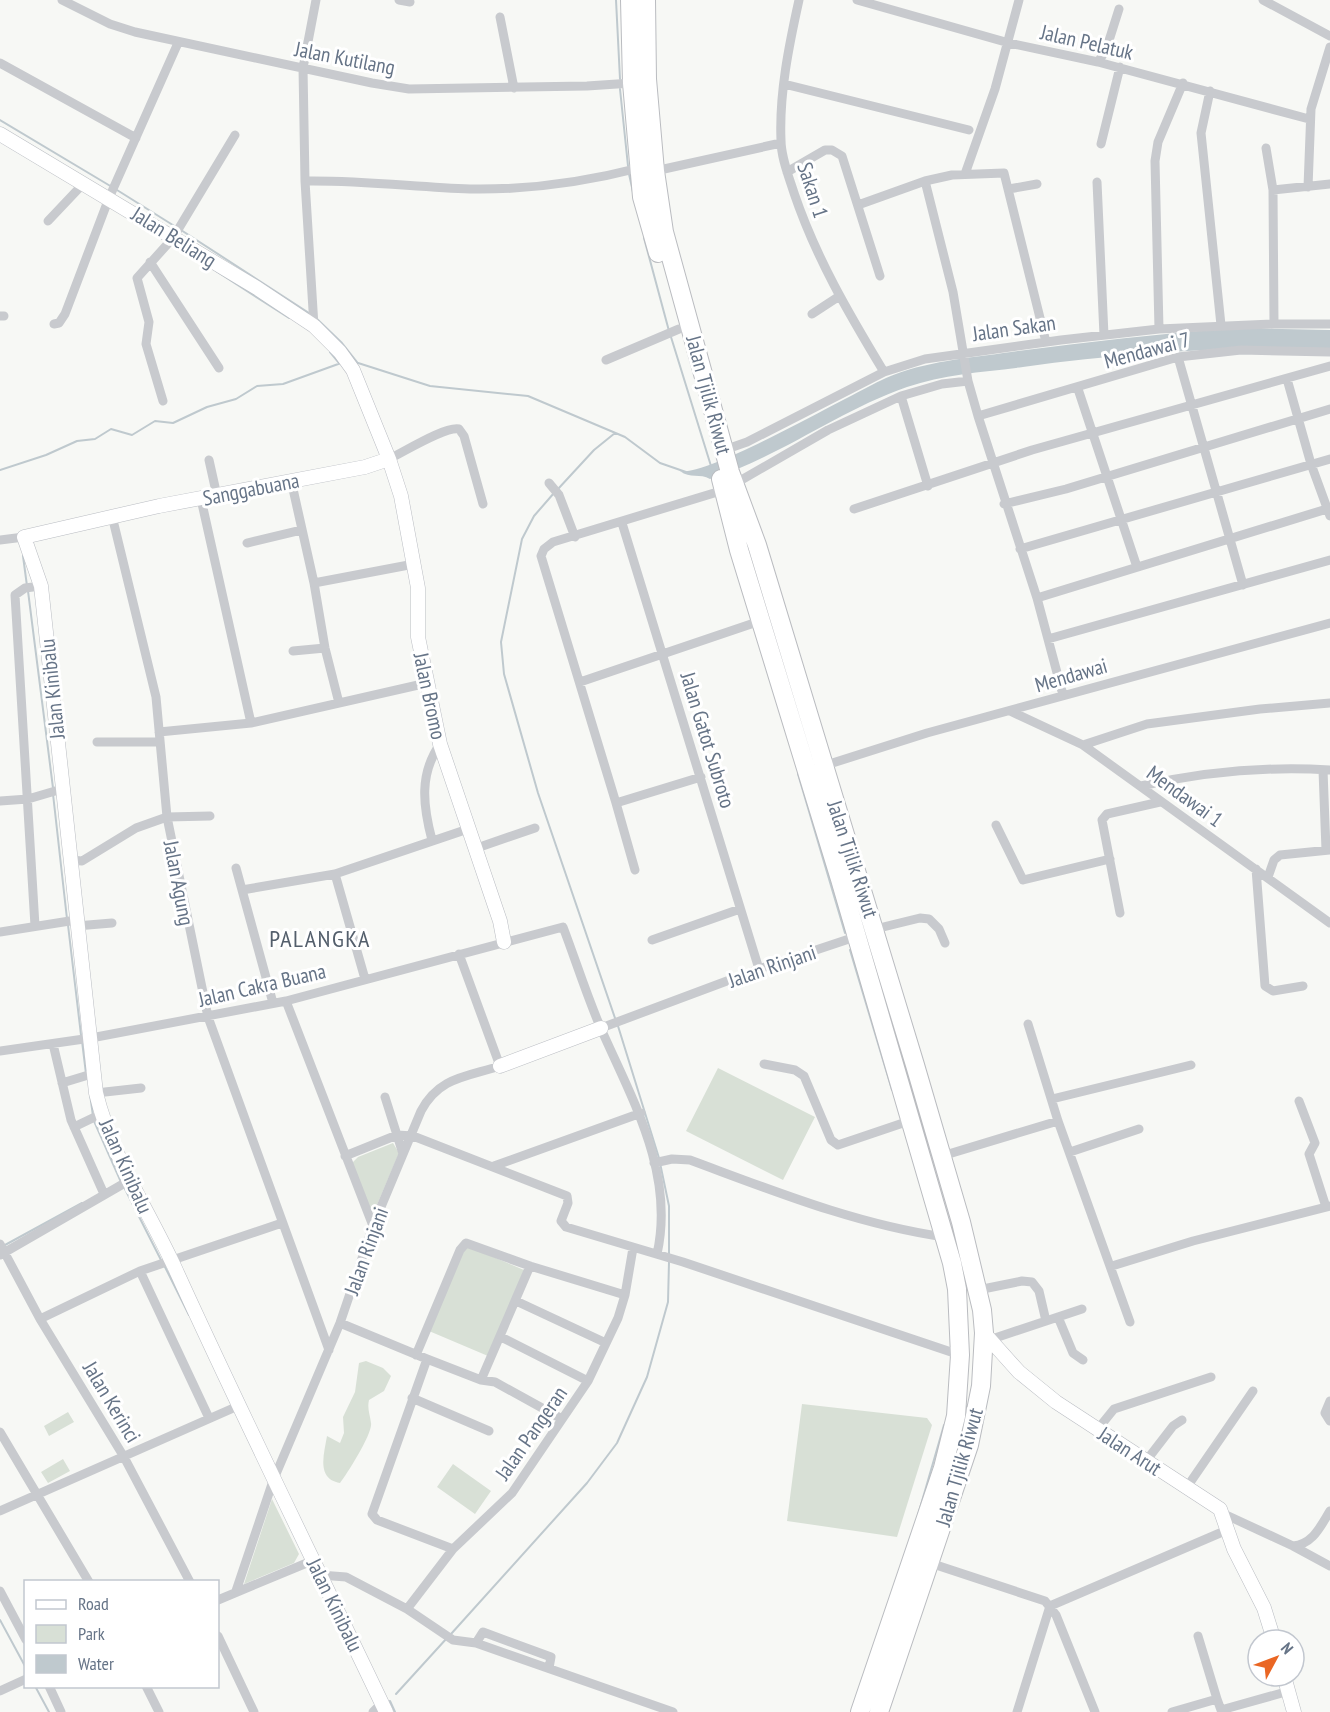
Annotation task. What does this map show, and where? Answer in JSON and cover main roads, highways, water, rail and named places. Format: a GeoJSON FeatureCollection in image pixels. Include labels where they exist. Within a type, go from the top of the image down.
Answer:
{"type":"FeatureCollection","features":[{"type":"Feature","properties":{"kind":"highway","name":"Jalan Tjilik Riwut"},"geometry":{"type":"LineString","coordinates":[[630,0],[632,83],[647,170],[725,470],[760,621],[944,1237],[957,1289],[960,1356],[956,1416],[943,1468],[860,1712]]}},
{"type":"Feature","properties":{"kind":"highway","name":"Jalan Tjilik Riwut"},"geometry":{"type":"LineString","coordinates":[[646,0],[647,170],[642,197],[679,328],[697,366]]}},
{"type":"Feature","properties":{"kind":"highway","name":"Jalan Tjilik Riwut"},"geometry":{"type":"LineString","coordinates":[[725,470],[757,545],[823,766],[875,929],[942,1156],[978,1290],[986,1336],[981,1386],[969,1445],[879,1712]]}},
{"type":"Feature","properties":{"kind":"highway"},"geometry":{"type":"LineString","coordinates":[[895,1071],[915,1065]]}},
{"type":"Feature","properties":{"kind":"highway"},"geometry":{"type":"LineString","coordinates":[[960,1328],[986,1336]]}},
{"type":"Feature","properties":{"kind":"highway"},"geometry":{"type":"LineString","coordinates":[[959,1384],[981,1386]]}},
{"type":"Feature","properties":{"kind":"water"},"geometry":{"type":"Polygon","coordinates":[[[1233,328],[1330,330],[1330,349],[1214,350],[1138,354],[950,376],[907,387],[882,397],[736,470],[710,479],[688,475],[680,471],[719,461],[780,433],[886,378],[916,368],[963,358],[1066,345],[1233,328]]]}},
{"type":"Feature","properties":{"kind":"waterway"},"geometry":{"type":"LineString","coordinates":[[616,0],[620,79]]}},
{"type":"Feature","properties":{"kind":"waterway"},"geometry":{"type":"LineString","coordinates":[[620,89],[628,166]]}},
{"type":"Feature","properties":{"kind":"waterway"},"geometry":{"type":"LineString","coordinates":[[0,120],[112,187]]}},
{"type":"Feature","properties":{"kind":"waterway"},"geometry":{"type":"LineString","coordinates":[[629,174],[633,192]]}},
{"type":"Feature","properties":{"kind":"waterway"},"geometry":{"type":"LineString","coordinates":[[117,190],[176,227]]}},
{"type":"Feature","properties":{"kind":"waterway"},"geometry":{"type":"LineString","coordinates":[[181,230],[309,313]]}},
{"type":"Feature","properties":{"kind":"waterway"},"geometry":{"type":"LineString","coordinates":[[644,238],[669,331]]}},
{"type":"Feature","properties":{"kind":"waterway"},"geometry":{"type":"LineString","coordinates":[[216,271],[289,318]]}},
{"type":"Feature","properties":{"kind":"waterway"},"geometry":{"type":"LineString","coordinates":[[316,318],[342,343],[357,362]]}},
{"type":"Feature","properties":{"kind":"waterway"},"geometry":{"type":"LineString","coordinates":[[671,337],[711,466]]}},
{"type":"Feature","properties":{"kind":"waterway"},"geometry":{"type":"LineString","coordinates":[[330,352],[339,363]]}},
{"type":"Feature","properties":{"kind":"waterway"},"geometry":{"type":"LineString","coordinates":[[355,362],[430,386],[528,396],[625,437],[660,463],[686,472]]}},
{"type":"Feature","properties":{"kind":"waterway"},"geometry":{"type":"LineString","coordinates":[[0,470],[46,455],[77,441],[95,439],[111,429],[132,435],[155,421],[173,423],[207,407],[236,399],[257,386],[283,384],[341,363]]}},
{"type":"Feature","properties":{"kind":"waterway"},"geometry":{"type":"LineString","coordinates":[[558,489],[594,450],[615,433]]}},
{"type":"Feature","properties":{"kind":"waterway"},"geometry":{"type":"LineString","coordinates":[[554,493],[534,516],[522,539],[501,642],[504,674],[538,793],[616,1021]]}},
{"type":"Feature","properties":{"kind":"waterway"},"geometry":{"type":"LineString","coordinates":[[23,556],[27,586]]}},
{"type":"Feature","properties":{"kind":"waterway"},"geometry":{"type":"LineString","coordinates":[[28,591],[53,788]]}},
{"type":"Feature","properties":{"kind":"waterway"},"geometry":{"type":"LineString","coordinates":[[798,774],[845,933]]}},
{"type":"Feature","properties":{"kind":"waterway"},"geometry":{"type":"LineString","coordinates":[[53,794],[67,919]]}},
{"type":"Feature","properties":{"kind":"waterway"},"geometry":{"type":"LineString","coordinates":[[68,925],[81,1035]]}},
{"type":"Feature","properties":{"kind":"waterway"},"geometry":{"type":"LineString","coordinates":[[850,950],[892,1090]]}},
{"type":"Feature","properties":{"kind":"waterway"},"geometry":{"type":"LineString","coordinates":[[618,1026],[659,1158]]}},
{"type":"Feature","properties":{"kind":"waterway"},"geometry":{"type":"LineString","coordinates":[[82,1041],[86,1074]]}},
{"type":"Feature","properties":{"kind":"waterway"},"geometry":{"type":"LineString","coordinates":[[90,1094],[93,1116]]}},
{"type":"Feature","properties":{"kind":"waterway"},"geometry":{"type":"LineString","coordinates":[[94,1121],[121,1182]]}},
{"type":"Feature","properties":{"kind":"waterway"},"geometry":{"type":"LineString","coordinates":[[660,1163],[669,1206],[669,1256]]}},
{"type":"Feature","properties":{"kind":"waterway"},"geometry":{"type":"LineString","coordinates":[[124,1187],[162,1262]]}},
{"type":"Feature","properties":{"kind":"waterway"},"geometry":{"type":"LineString","coordinates":[[5,1245],[82,1203]]}},
{"type":"Feature","properties":{"kind":"waterway"},"geometry":{"type":"LineString","coordinates":[[451,1634],[587,1483],[617,1443],[647,1377],[668,1302],[669,1262]]}},
{"type":"Feature","properties":{"kind":"waterway"},"geometry":{"type":"LineString","coordinates":[[165,1267],[189,1315]]}},
{"type":"Feature","properties":{"kind":"waterway"},"geometry":{"type":"LineString","coordinates":[[918,1515],[944,1425]]}},
{"type":"Feature","properties":{"kind":"waterway"},"geometry":{"type":"LineString","coordinates":[[0,1620],[24,1664]]}},
{"type":"Feature","properties":{"kind":"waterway"},"geometry":{"type":"LineString","coordinates":[[396,1694],[447,1638]]}},
{"type":"Feature","properties":{"kind":"waterway"},"geometry":{"type":"LineString","coordinates":[[36,1688],[49,1712]]}},
{"type":"Feature","properties":{"kind":"waterway"},"geometry":{"type":"LineString","coordinates":[[390,1701],[395,1712]]}},
{"type":"Feature","properties":{"kind":"district","name":"PALANGKA"},"geometry":{"type":"Point","coordinates":[320,938]}}]}
